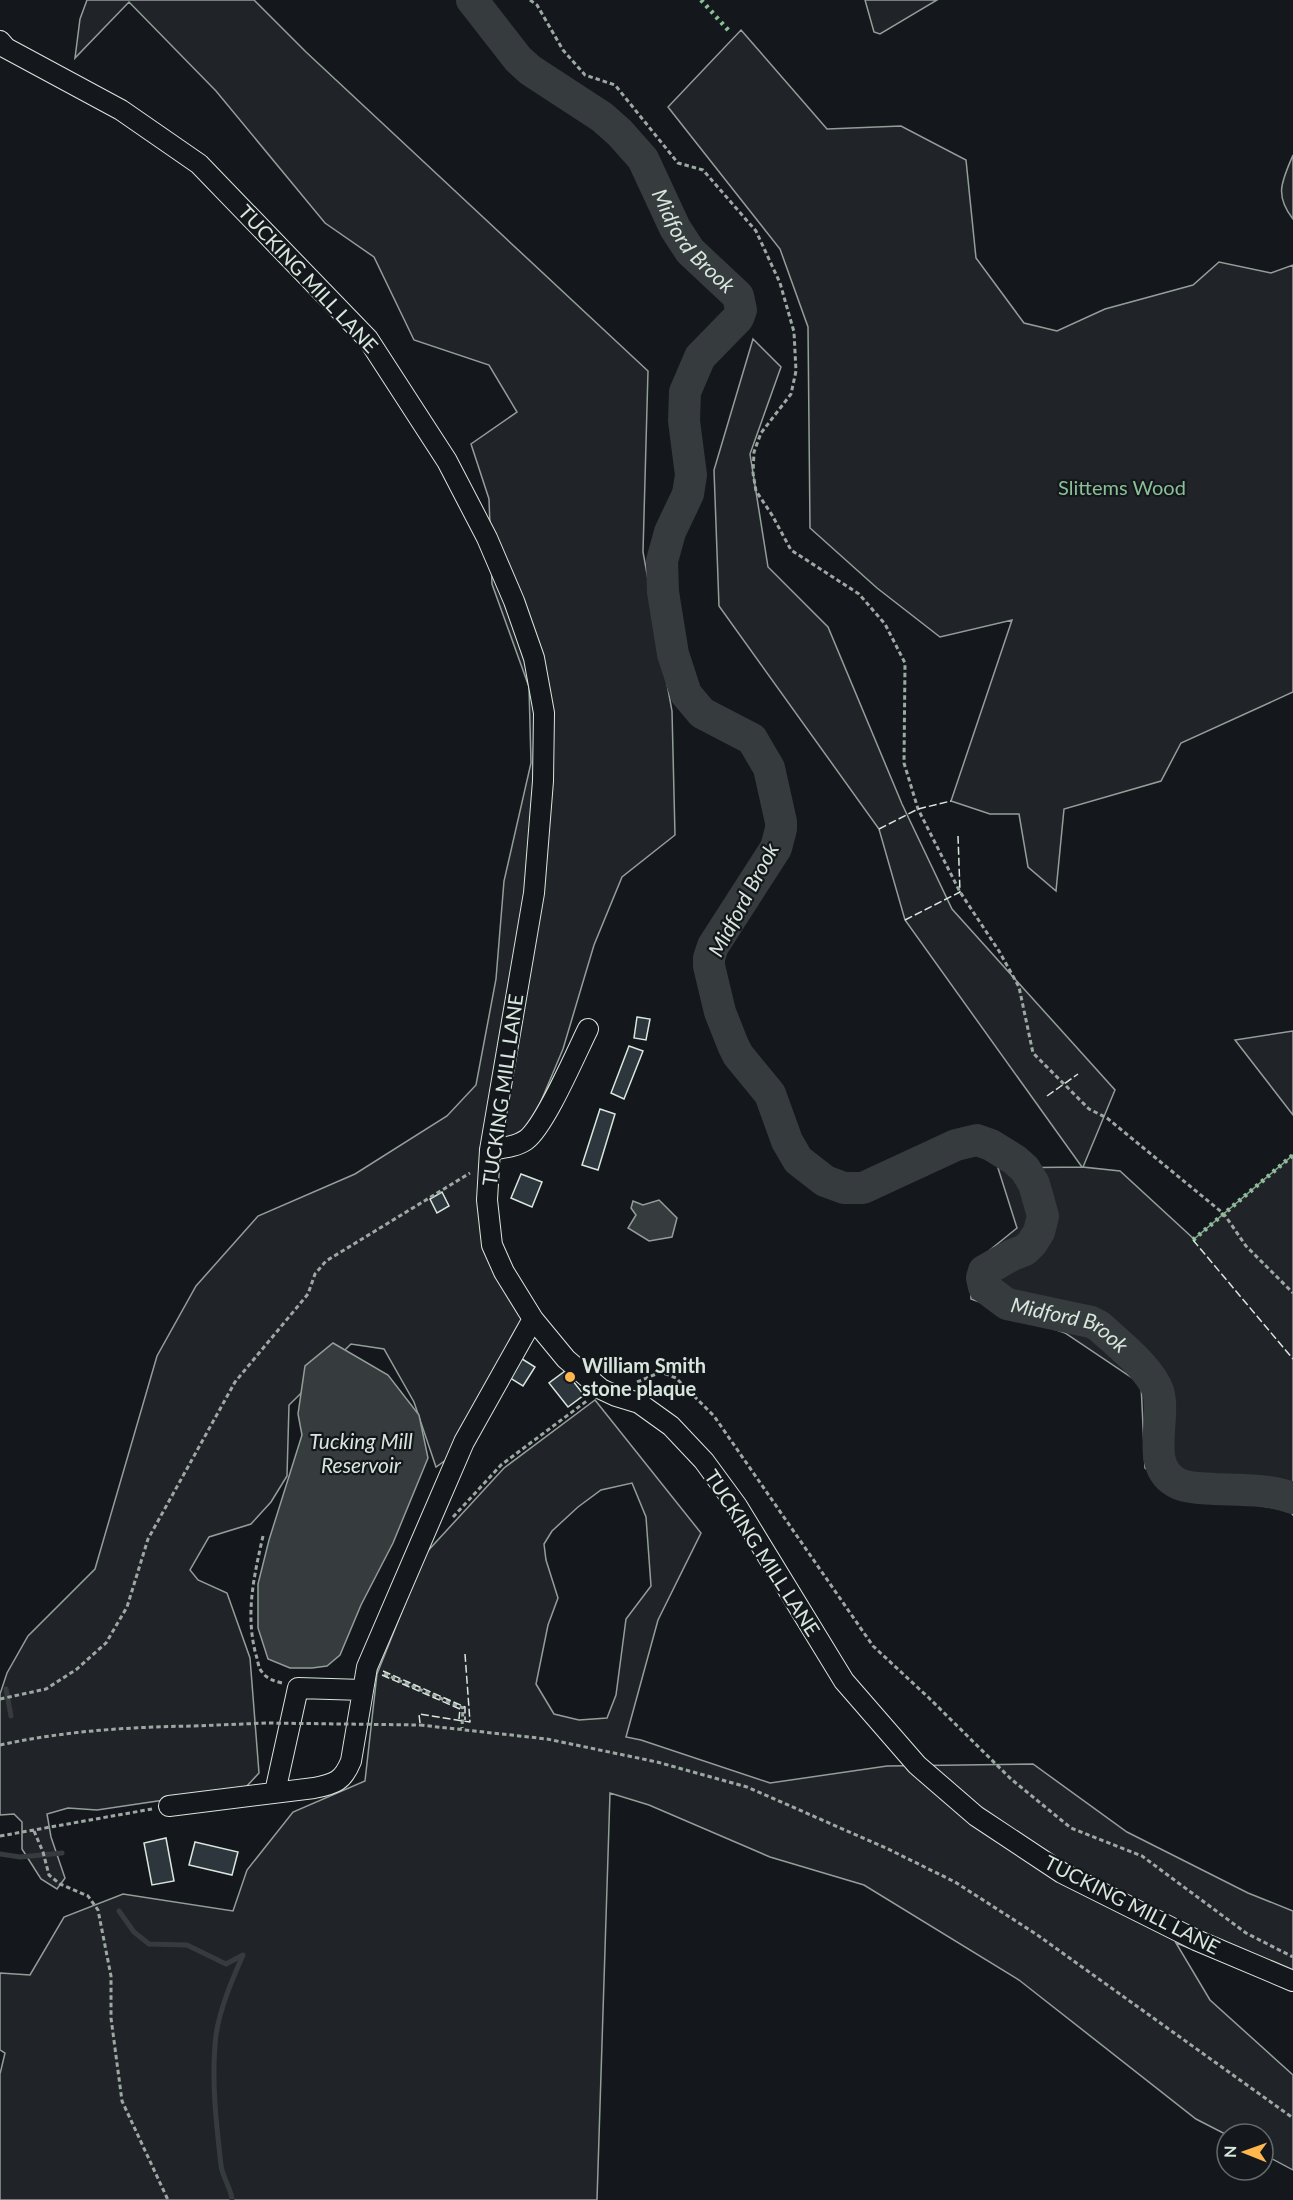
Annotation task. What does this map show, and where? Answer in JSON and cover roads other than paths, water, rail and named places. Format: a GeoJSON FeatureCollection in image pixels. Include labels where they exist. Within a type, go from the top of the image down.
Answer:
{"type":"FeatureCollection","features":[{"type":"Feature","properties":{"kind":"street","name":"TUCKING MILL LANE"},"geometry":{"type":"LineString","coordinates":[[0,41],[6,48],[121,110],[200,164],[368,339],[447,461],[487,538],[514,601],[534,658],[544,713],[543,781],[534,892],[489,1157],[488,1221],[492,1245],[504,1272],[533,1319],[566,1359],[601,1389],[639,1403],[671,1426],[704,1461],[737,1506],[844,1681],[917,1765],[976,1816],[1062,1873],[1196,1940],[1293,1981]]}},
{"type":"Feature","properties":{"kind":"street"},"geometry":{"type":"LineString","coordinates":[[489,1157],[527,1140],[542,1121],[588,1029]]}},
{"type":"Feature","properties":{"kind":"street"},"geometry":{"type":"LineString","coordinates":[[169,1806],[328,1785],[345,1776],[351,1761],[368,1667],[464,1442],[533,1319]]}},
{"type":"Feature","properties":{"kind":"street"},"geometry":{"type":"LineString","coordinates":[[275,1792],[298,1688],[363,1690]]}},
{"type":"Feature","properties":{"kind":"water"},"geometry":{"type":"Polygon","coordinates":[[[659,1200],[677,1218],[672,1237],[649,1241],[628,1228],[636,1215],[631,1208],[633,1201],[643,1205],[659,1200]]]}},
{"type":"Feature","properties":{"kind":"water","name":"Tucking Mill Reservoir"},"geometry":{"type":"Polygon","coordinates":[[[333,1343],[388,1375],[419,1415],[428,1458],[393,1543],[361,1605],[340,1655],[327,1666],[290,1668],[268,1659],[258,1628],[258,1584],[269,1540],[302,1435],[298,1414],[305,1366],[333,1343]]]}},
{"type":"Feature","properties":{"kind":"waterway","name":"Midford Brook"},"geometry":{"type":"LineString","coordinates":[[472,0],[518,59],[530,70],[602,117],[620,133],[643,159],[675,228],[690,251],[738,296],[741,310],[738,318],[700,357],[685,392],[684,421],[691,475],[688,494],[670,532],[662,561],[663,592],[673,654],[686,694],[702,713],[752,739],[769,768],[781,822],[776,848],[713,946],[709,958],[720,1012],[738,1055],[770,1094],[787,1141],[798,1160],[825,1181],[844,1188],[863,1188],[956,1145],[977,1140],[991,1145],[1015,1160],[1025,1169],[1034,1184],[1043,1216],[1039,1232],[1025,1250],[984,1271],[982,1278],[984,1287],[1007,1304],[1091,1322],[1099,1326],[1132,1356],[1154,1382],[1158,1391],[1160,1402],[1159,1455],[1168,1477],[1188,1487],[1265,1491],[1293,1498]]}},
{"type":"Feature","properties":{"kind":"waterway"},"geometry":{"type":"LineString","coordinates":[[6,1689],[11,1716]]}},
{"type":"Feature","properties":{"kind":"waterway"},"geometry":{"type":"LineString","coordinates":[[0,1854],[20,1857],[62,1853]]}},
{"type":"Feature","properties":{"kind":"waterway"},"geometry":{"type":"LineString","coordinates":[[119,1911],[134,1932],[149,1944],[187,1945],[226,1964],[243,1955],[220,2015],[214,2067],[221,2165],[232,2200]]}},
{"type":"Feature","properties":{"kind":"place","name":"William Smith stone plaque"},"geometry":{"type":"Point","coordinates":[570,1377]}},
{"type":"Feature","properties":{"kind":"park label","name":"Slittems Wood"},"geometry":{"type":"Point","coordinates":[1122,488]}}]}
